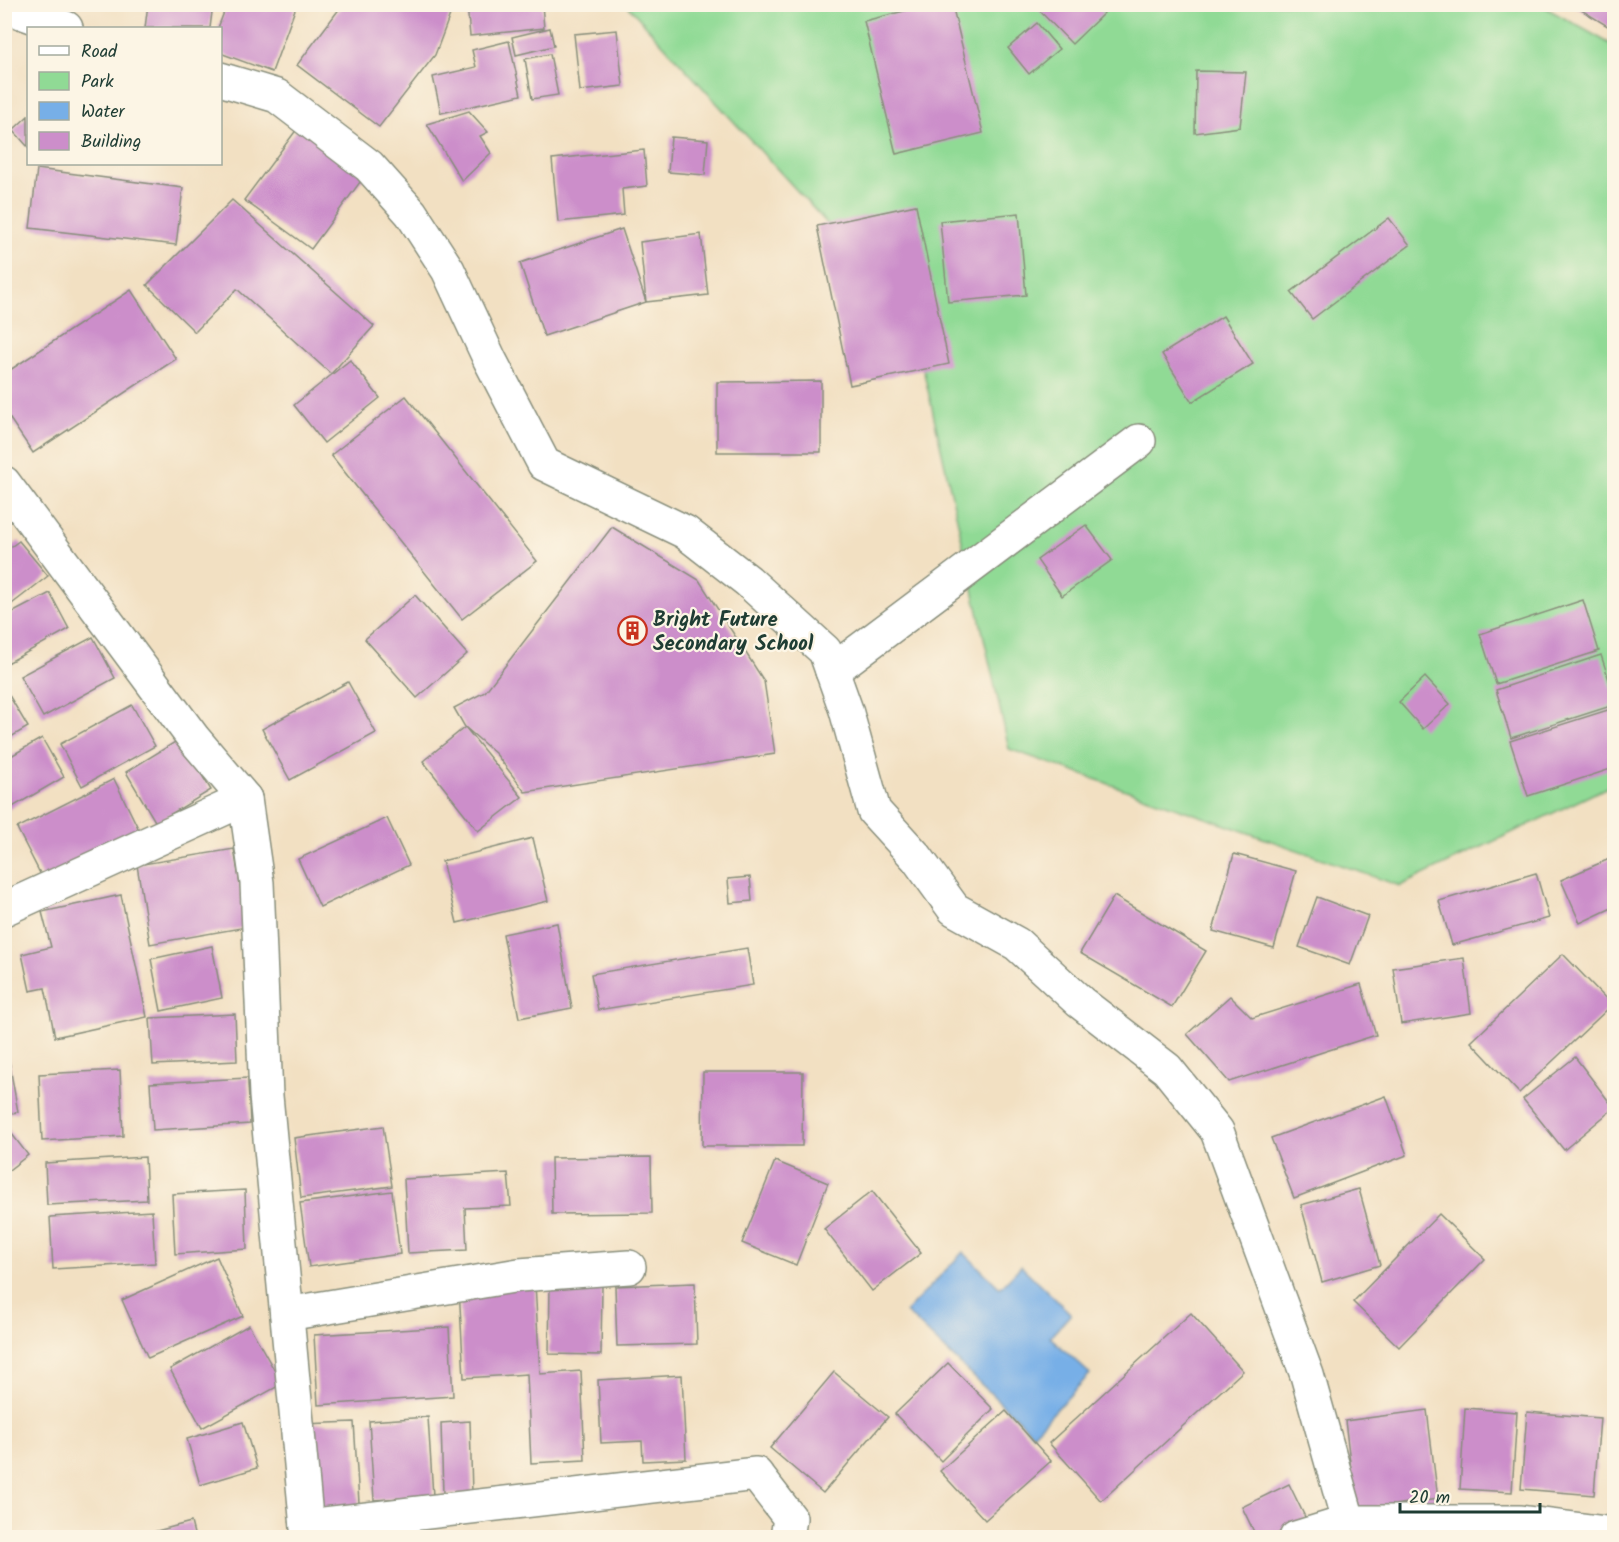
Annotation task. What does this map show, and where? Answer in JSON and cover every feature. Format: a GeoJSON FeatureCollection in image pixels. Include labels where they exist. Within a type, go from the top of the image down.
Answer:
{"type":"FeatureCollection","features":[{"type":"Feature","properties":{"kind":"street"},"geometry":{"type":"LineString","coordinates":[[4,6],[63,27]]}},
{"type":"Feature","properties":{"kind":"street"},"geometry":{"type":"LineString","coordinates":[[222,80],[277,96],[369,165],[411,213],[447,270],[479,339],[544,464],[686,532],[748,580],[825,651],[846,710],[874,811],[917,858],[954,909],[1017,944],[1080,1002],[1167,1069],[1216,1131],[1307,1375],[1350,1530]]}},
{"type":"Feature","properties":{"kind":"street"},"geometry":{"type":"LineString","coordinates":[[832,671],[1139,441]]}},
{"type":"Feature","properties":{"kind":"street"},"geometry":{"type":"LineString","coordinates":[[4,483],[194,739],[245,799],[257,883],[266,1096],[308,1532],[756,1474],[790,1518],[787,1538]]}},
{"type":"Feature","properties":{"kind":"street"},"geometry":{"type":"LineString","coordinates":[[4,909],[245,799]]}},
{"type":"Feature","properties":{"kind":"street"},"geometry":{"type":"LineString","coordinates":[[287,1314],[519,1275],[629,1267]]}},
{"type":"Feature","properties":{"kind":"street"},"geometry":{"type":"LineString","coordinates":[[1296,1538],[1350,1530],[1520,1522],[1614,1534]]}},
{"type":"Feature","properties":{"kind":"green space"},"geometry":{"type":"Polygon","coordinates":[[[1539,4],[1614,46],[1614,784],[1400,886],[1009,749],[911,315],[627,5],[1539,4]]]}},
{"type":"Feature","properties":{"kind":"water"},"geometry":{"type":"Polygon","coordinates":[[[963,1252],[1000,1288],[1021,1266],[1071,1314],[1050,1337],[1090,1374],[1033,1434],[906,1312],[963,1252]]]}},
{"type":"Feature","properties":{"kind":"building"},"geometry":{"type":"Polygon","coordinates":[[[148,4],[213,4],[210,27],[145,27],[148,4]]]}},
{"type":"Feature","properties":{"kind":"building"},"geometry":{"type":"Polygon","coordinates":[[[227,4],[297,4],[272,72],[222,54],[222,27],[218,27],[227,4]]]}},
{"type":"Feature","properties":{"kind":"building"},"geometry":{"type":"Polygon","coordinates":[[[343,4],[454,4],[435,55],[379,127],[297,65],[343,4]]]}},
{"type":"Feature","properties":{"kind":"building"},"geometry":{"type":"Polygon","coordinates":[[[542,4],[544,28],[470,36],[467,5],[542,4]]]}},
{"type":"Feature","properties":{"kind":"building"},"geometry":{"type":"Polygon","coordinates":[[[932,4],[952,4],[983,133],[896,154],[864,21],[932,4]]]}},
{"type":"Feature","properties":{"kind":"building"},"geometry":{"type":"Polygon","coordinates":[[[1033,4],[1095,4],[1104,13],[1072,44],[1033,4]]]}},
{"type":"Feature","properties":{"kind":"building"},"geometry":{"type":"Polygon","coordinates":[[[1573,5],[1614,5],[1614,30],[1573,5]]]}},
{"type":"Feature","properties":{"kind":"building"},"geometry":{"type":"Polygon","coordinates":[[[1037,23],[1059,49],[1029,74],[1008,48],[1037,23]]]}},
{"type":"Feature","properties":{"kind":"building"},"geometry":{"type":"Polygon","coordinates":[[[550,28],[554,46],[516,55],[512,37],[550,28]]]}},
{"type":"Feature","properties":{"kind":"building"},"geometry":{"type":"Polygon","coordinates":[[[617,30],[623,86],[580,91],[574,34],[617,30]]]}},
{"type":"Feature","properties":{"kind":"building"},"geometry":{"type":"Polygon","coordinates":[[[509,41],[521,95],[441,113],[433,77],[476,67],[472,50],[509,41]]]}},
{"type":"Feature","properties":{"kind":"building"},"geometry":{"type":"Polygon","coordinates":[[[550,54],[558,95],[532,99],[525,59],[550,54]]]}},
{"type":"Feature","properties":{"kind":"building"},"geometry":{"type":"Polygon","coordinates":[[[1196,71],[1246,72],[1240,127],[1195,133],[1196,71]]]}},
{"type":"Feature","properties":{"kind":"building"},"geometry":{"type":"Polygon","coordinates":[[[469,111],[488,132],[480,136],[491,153],[462,181],[427,124],[469,111]]]}},
{"type":"Feature","properties":{"kind":"building"},"geometry":{"type":"Polygon","coordinates":[[[27,117],[27,146],[13,130],[27,117]]]}},
{"type":"Feature","properties":{"kind":"building"},"geometry":{"type":"Polygon","coordinates":[[[300,125],[366,174],[311,249],[244,200],[300,125]]]}},
{"type":"Feature","properties":{"kind":"building"},"geometry":{"type":"Polygon","coordinates":[[[671,137],[708,140],[705,175],[668,172],[671,137]]]}},
{"type":"Feature","properties":{"kind":"building"},"geometry":{"type":"Polygon","coordinates":[[[644,150],[647,186],[622,189],[624,215],[558,222],[552,159],[644,150]]]}},
{"type":"Feature","properties":{"kind":"building"},"geometry":{"type":"Polygon","coordinates":[[[37,169],[183,188],[176,245],[30,228],[37,169]]]}},
{"type":"Feature","properties":{"kind":"building"},"geometry":{"type":"Polygon","coordinates":[[[232,200],[374,326],[331,374],[237,289],[195,332],[147,285],[232,200]]]}},
{"type":"Feature","properties":{"kind":"building"},"geometry":{"type":"Polygon","coordinates":[[[916,205],[949,364],[850,385],[817,226],[916,205]]]}},
{"type":"Feature","properties":{"kind":"building"},"geometry":{"type":"Polygon","coordinates":[[[1019,213],[1026,295],[948,302],[940,221],[1019,213]]]}},
{"type":"Feature","properties":{"kind":"building"},"geometry":{"type":"Polygon","coordinates":[[[1389,218],[1410,245],[1312,319],[1291,292],[1389,218]]]}},
{"type":"Feature","properties":{"kind":"building"},"geometry":{"type":"Polygon","coordinates":[[[622,229],[646,302],[544,336],[520,263],[622,229]]]}},
{"type":"Feature","properties":{"kind":"building"},"geometry":{"type":"Polygon","coordinates":[[[701,234],[708,295],[646,302],[640,242],[701,234]]]}},
{"type":"Feature","properties":{"kind":"building"},"geometry":{"type":"Polygon","coordinates":[[[131,290],[176,359],[33,453],[4,410],[4,374],[131,290]]]}},
{"type":"Feature","properties":{"kind":"building"},"geometry":{"type":"Polygon","coordinates":[[[1223,316],[1253,364],[1192,402],[1162,354],[1223,316]]]}},
{"type":"Feature","properties":{"kind":"building"},"geometry":{"type":"Polygon","coordinates":[[[350,360],[380,398],[324,443],[294,405],[350,360]]]}},
{"type":"Feature","properties":{"kind":"building"},"geometry":{"type":"Polygon","coordinates":[[[821,381],[821,452],[717,452],[717,382],[821,381]]]}},
{"type":"Feature","properties":{"kind":"building"},"geometry":{"type":"Polygon","coordinates":[[[406,396],[537,561],[462,619],[331,455],[406,396]]]}},
{"type":"Feature","properties":{"kind":"building"},"geometry":{"type":"Polygon","coordinates":[[[1086,525],[1112,560],[1062,596],[1037,560],[1086,525]]]}},
{"type":"Feature","properties":{"kind":"building","name":"Bright Future Secondary School"},"geometry":{"type":"Polygon","coordinates":[[[612,527],[699,580],[764,681],[775,754],[525,792],[496,754],[465,727],[454,708],[485,692],[612,527]]]}},
{"type":"Feature","properties":{"kind":"building"},"geometry":{"type":"Polygon","coordinates":[[[19,541],[48,576],[4,610],[4,552],[19,541]]]}},
{"type":"Feature","properties":{"kind":"building"},"geometry":{"type":"Polygon","coordinates":[[[50,593],[69,629],[4,665],[4,617],[50,593]]]}},
{"type":"Feature","properties":{"kind":"building"},"geometry":{"type":"Polygon","coordinates":[[[415,595],[467,654],[417,698],[365,639],[415,595]]]}},
{"type":"Feature","properties":{"kind":"building"},"geometry":{"type":"Polygon","coordinates":[[[1583,600],[1599,651],[1496,684],[1480,634],[1583,600]]]}},
{"type":"Feature","properties":{"kind":"building"},"geometry":{"type":"Polygon","coordinates":[[[93,637],[115,678],[43,717],[20,676],[93,637]]]}},
{"type":"Feature","properties":{"kind":"building"},"geometry":{"type":"Polygon","coordinates":[[[1601,655],[1614,695],[1614,705],[1511,738],[1496,690],[1601,655]]]}},
{"type":"Feature","properties":{"kind":"building"},"geometry":{"type":"Polygon","coordinates":[[[1425,677],[1450,704],[1423,729],[1399,702],[1425,677]]]}},
{"type":"Feature","properties":{"kind":"building"},"geometry":{"type":"Polygon","coordinates":[[[348,682],[376,733],[290,780],[262,729],[348,682]]]}},
{"type":"Feature","properties":{"kind":"building"},"geometry":{"type":"Polygon","coordinates":[[[4,687],[28,727],[4,741],[4,687]]]}},
{"type":"Feature","properties":{"kind":"building"},"geometry":{"type":"Polygon","coordinates":[[[132,705],[155,746],[82,786],[60,744],[132,705]]]}},
{"type":"Feature","properties":{"kind":"building"},"geometry":{"type":"Polygon","coordinates":[[[1614,708],[1614,768],[1528,796],[1510,741],[1614,708]]]}},
{"type":"Feature","properties":{"kind":"building"},"geometry":{"type":"Polygon","coordinates":[[[465,727],[522,797],[478,831],[423,761],[465,727]]]}},
{"type":"Feature","properties":{"kind":"building"},"geometry":{"type":"Polygon","coordinates":[[[42,738],[64,777],[4,812],[4,760],[42,738]]]}},
{"type":"Feature","properties":{"kind":"building"},"geometry":{"type":"Polygon","coordinates":[[[180,739],[211,790],[156,823],[126,772],[180,739]]]}},
{"type":"Feature","properties":{"kind":"building"},"geometry":{"type":"Polygon","coordinates":[[[114,779],[141,834],[45,883],[17,828],[114,779]]]}},
{"type":"Feature","properties":{"kind":"building"},"geometry":{"type":"Polygon","coordinates":[[[387,818],[409,865],[320,907],[298,859],[387,818]]]}},
{"type":"Feature","properties":{"kind":"building"},"geometry":{"type":"Polygon","coordinates":[[[533,838],[548,901],[457,923],[442,861],[533,838]]]}},
{"type":"Feature","properties":{"kind":"building"},"geometry":{"type":"Polygon","coordinates":[[[234,849],[247,927],[150,944],[137,865],[234,849]]]}},
{"type":"Feature","properties":{"kind":"building"},"geometry":{"type":"Polygon","coordinates":[[[1234,854],[1296,871],[1274,948],[1213,931],[1234,854]]]}},
{"type":"Feature","properties":{"kind":"building"},"geometry":{"type":"Polygon","coordinates":[[[1614,857],[1614,907],[1580,923],[1561,880],[1614,857]]]}},
{"type":"Feature","properties":{"kind":"building"},"geometry":{"type":"Polygon","coordinates":[[[1536,873],[1549,918],[1452,945],[1439,901],[1536,873]]]}},
{"type":"Feature","properties":{"kind":"building"},"geometry":{"type":"Polygon","coordinates":[[[750,877],[752,901],[730,903],[728,879],[750,877]]]}},
{"type":"Feature","properties":{"kind":"building"},"geometry":{"type":"Polygon","coordinates":[[[121,895],[147,1017],[55,1037],[45,988],[30,991],[22,954],[51,947],[42,912],[121,895]]]}},
{"type":"Feature","properties":{"kind":"building"},"geometry":{"type":"Polygon","coordinates":[[[1114,896],[1206,951],[1172,1007],[1080,953],[1114,896]]]}},
{"type":"Feature","properties":{"kind":"building"},"geometry":{"type":"Polygon","coordinates":[[[1317,897],[1368,916],[1350,965],[1299,947],[1317,897]]]}},
{"type":"Feature","properties":{"kind":"building"},"geometry":{"type":"Polygon","coordinates":[[[557,923],[572,1008],[519,1018],[503,934],[557,923]]]}},
{"type":"Feature","properties":{"kind":"building"},"geometry":{"type":"Polygon","coordinates":[[[212,946],[222,998],[161,1011],[151,959],[212,946]]]}},
{"type":"Feature","properties":{"kind":"building"},"geometry":{"type":"Polygon","coordinates":[[[747,948],[753,985],[598,1010],[591,974],[747,948]]]}},
{"type":"Feature","properties":{"kind":"building"},"geometry":{"type":"Polygon","coordinates":[[[1563,954],[1612,1005],[1519,1093],[1471,1042],[1563,954]]]}},
{"type":"Feature","properties":{"kind":"building"},"geometry":{"type":"Polygon","coordinates":[[[1464,958],[1471,1013],[1401,1024],[1393,968],[1464,958]]]}},
{"type":"Feature","properties":{"kind":"building"},"geometry":{"type":"Polygon","coordinates":[[[1361,984],[1376,1035],[1229,1082],[1187,1034],[1230,996],[1252,1018],[1361,984]]]}},
{"type":"Feature","properties":{"kind":"building"},"geometry":{"type":"Polygon","coordinates":[[[235,1014],[237,1061],[153,1065],[150,1018],[235,1014]]]}},
{"type":"Feature","properties":{"kind":"building"},"geometry":{"type":"Polygon","coordinates":[[[4,1055],[8,1055],[18,1112],[4,1114],[4,1055]]]}},
{"type":"Feature","properties":{"kind":"building"},"geometry":{"type":"Polygon","coordinates":[[[1575,1057],[1614,1108],[1564,1150],[1523,1099],[1575,1057]]]}},
{"type":"Feature","properties":{"kind":"building"},"geometry":{"type":"Polygon","coordinates":[[[120,1070],[123,1136],[42,1141],[39,1074],[120,1070]]]}},
{"type":"Feature","properties":{"kind":"building"},"geometry":{"type":"Polygon","coordinates":[[[703,1072],[803,1072],[802,1146],[702,1146],[703,1072]]]}},
{"type":"Feature","properties":{"kind":"building"},"geometry":{"type":"Polygon","coordinates":[[[248,1078],[250,1124],[153,1130],[150,1083],[248,1078]]]}},
{"type":"Feature","properties":{"kind":"building"},"geometry":{"type":"Polygon","coordinates":[[[1386,1096],[1407,1155],[1294,1198],[1271,1138],[1386,1096]]]}},
{"type":"Feature","properties":{"kind":"building"},"geometry":{"type":"Polygon","coordinates":[[[5,1125],[28,1155],[5,1173],[5,1125]]]}},
{"type":"Feature","properties":{"kind":"building"},"geometry":{"type":"Polygon","coordinates":[[[383,1126],[392,1186],[301,1198],[294,1138],[383,1126]]]}},
{"type":"Feature","properties":{"kind":"building"},"geometry":{"type":"Polygon","coordinates":[[[145,1157],[147,1200],[47,1205],[45,1163],[145,1157]]]}},
{"type":"Feature","properties":{"kind":"building"},"geometry":{"type":"Polygon","coordinates":[[[651,1157],[652,1213],[552,1214],[551,1158],[651,1157]]]}},
{"type":"Feature","properties":{"kind":"building"},"geometry":{"type":"Polygon","coordinates":[[[775,1161],[828,1183],[796,1265],[742,1243],[775,1161]]]}},
{"type":"Feature","properties":{"kind":"building"},"geometry":{"type":"Polygon","coordinates":[[[508,1173],[511,1206],[465,1208],[467,1250],[408,1253],[404,1179],[508,1173]]]}},
{"type":"Feature","properties":{"kind":"building"},"geometry":{"type":"Polygon","coordinates":[[[1359,1189],[1380,1265],[1322,1282],[1301,1205],[1359,1189]]]}},
{"type":"Feature","properties":{"kind":"building"},"geometry":{"type":"Polygon","coordinates":[[[245,1190],[247,1249],[175,1254],[172,1194],[245,1190]]]}},
{"type":"Feature","properties":{"kind":"building"},"geometry":{"type":"Polygon","coordinates":[[[392,1191],[400,1254],[309,1267],[300,1203],[392,1191]]]}},
{"type":"Feature","properties":{"kind":"building"},"geometry":{"type":"Polygon","coordinates":[[[872,1191],[921,1253],[872,1291],[824,1229],[872,1191]]]}},
{"type":"Feature","properties":{"kind":"building"},"geometry":{"type":"Polygon","coordinates":[[[152,1211],[155,1263],[53,1269],[50,1217],[152,1211]]]}},
{"type":"Feature","properties":{"kind":"building"},"geometry":{"type":"Polygon","coordinates":[[[1439,1214],[1485,1259],[1399,1347],[1353,1302],[1439,1214]]]}},
{"type":"Feature","properties":{"kind":"building"},"geometry":{"type":"Polygon","coordinates":[[[217,1257],[243,1316],[148,1358],[122,1300],[217,1257]]]}},
{"type":"Feature","properties":{"kind":"building"},"geometry":{"type":"Polygon","coordinates":[[[535,1283],[540,1374],[581,1371],[585,1460],[531,1463],[527,1374],[464,1378],[459,1288],[535,1283]]]}},
{"type":"Feature","properties":{"kind":"building"},"geometry":{"type":"Polygon","coordinates":[[[695,1283],[697,1344],[617,1346],[615,1286],[695,1283]]]}},
{"type":"Feature","properties":{"kind":"building"},"geometry":{"type":"Polygon","coordinates":[[[550,1285],[602,1286],[601,1355],[549,1354],[550,1285]]]}},
{"type":"Feature","properties":{"kind":"building"},"geometry":{"type":"Polygon","coordinates":[[[1191,1313],[1243,1371],[1101,1501],[1049,1443],[1191,1313]]]}},
{"type":"Feature","properties":{"kind":"building"},"geometry":{"type":"Polygon","coordinates":[[[249,1325],[282,1384],[202,1428],[170,1369],[249,1325]]]}},
{"type":"Feature","properties":{"kind":"building"},"geometry":{"type":"Polygon","coordinates":[[[449,1327],[453,1396],[318,1405],[314,1335],[449,1327]]]}},
{"type":"Feature","properties":{"kind":"building"},"geometry":{"type":"Polygon","coordinates":[[[948,1363],[993,1409],[941,1461],[895,1414],[948,1363]]]}},
{"type":"Feature","properties":{"kind":"building"},"geometry":{"type":"Polygon","coordinates":[[[834,1372],[888,1417],[823,1493],[770,1448],[834,1372]]]}},
{"type":"Feature","properties":{"kind":"building"},"geometry":{"type":"Polygon","coordinates":[[[682,1375],[686,1459],[643,1461],[642,1441],[601,1443],[598,1380],[682,1375]]]}},
{"type":"Feature","properties":{"kind":"building"},"geometry":{"type":"Polygon","coordinates":[[[1465,1408],[1517,1412],[1512,1492],[1460,1489],[1465,1408]]]}},
{"type":"Feature","properties":{"kind":"building"},"geometry":{"type":"Polygon","coordinates":[[[1427,1410],[1438,1499],[1356,1510],[1345,1421],[1427,1410]]]}},
{"type":"Feature","properties":{"kind":"building"},"geometry":{"type":"Polygon","coordinates":[[[1006,1411],[1051,1461],[985,1520],[940,1471],[1006,1411]]]}},
{"type":"Feature","properties":{"kind":"building"},"geometry":{"type":"Polygon","coordinates":[[[1527,1412],[1600,1418],[1594,1495],[1521,1489],[1527,1412]]]}},
{"type":"Feature","properties":{"kind":"building"},"geometry":{"type":"Polygon","coordinates":[[[428,1417],[433,1496],[374,1500],[369,1421],[428,1417]]]}},
{"type":"Feature","properties":{"kind":"building"},"geometry":{"type":"Polygon","coordinates":[[[470,1421],[472,1494],[443,1495],[441,1423],[470,1421]]]}},
{"type":"Feature","properties":{"kind":"building"},"geometry":{"type":"Polygon","coordinates":[[[243,1422],[257,1468],[200,1485],[187,1439],[243,1422]]]}},
{"type":"Feature","properties":{"kind":"building"},"geometry":{"type":"Polygon","coordinates":[[[354,1422],[360,1519],[308,1523],[303,1424],[354,1422]]]}},
{"type":"Feature","properties":{"kind":"building"},"geometry":{"type":"Polygon","coordinates":[[[1289,1484],[1306,1519],[1269,1538],[1257,1538],[1242,1507],[1289,1484]]]}},
{"type":"Feature","properties":{"kind":"building"},"geometry":{"type":"Polygon","coordinates":[[[191,1522],[195,1538],[134,1538],[134,1537],[191,1522]]]}},
{"type":"Feature","properties":{"kind":"place","name":"Bright Future Secondary School"},"geometry":{"type":"Point","coordinates":[632,631]}}]}
